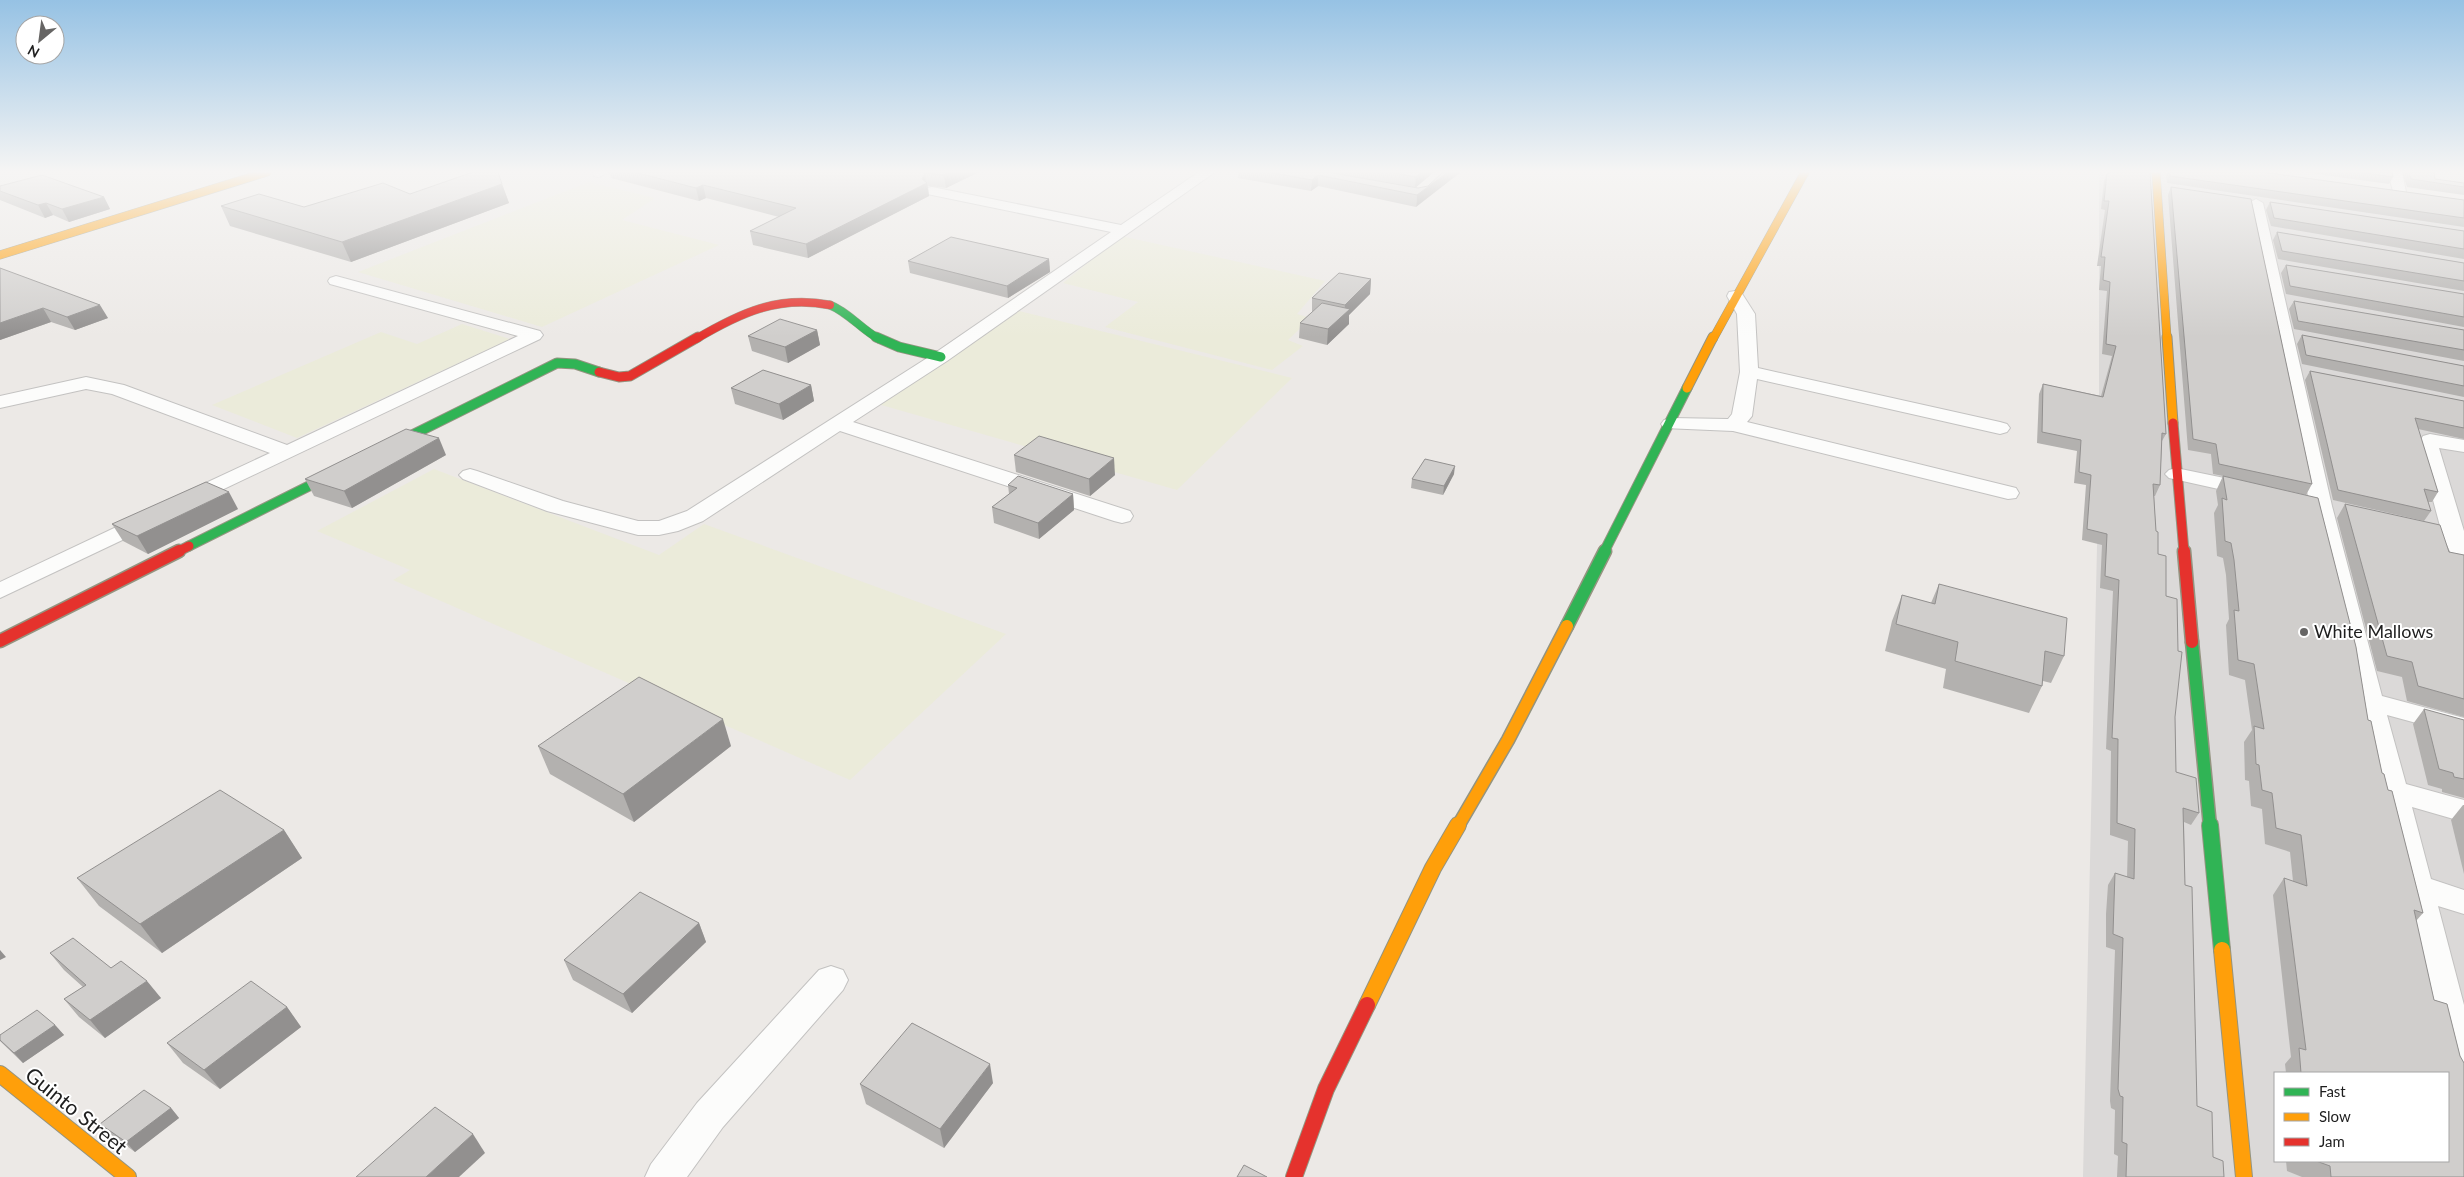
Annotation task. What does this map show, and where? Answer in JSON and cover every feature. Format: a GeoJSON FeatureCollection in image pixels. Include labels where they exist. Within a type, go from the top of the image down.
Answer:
{"type":"FeatureCollection","features":[{"type":"Feature","properties":{"kind":"street"},"geometry":{"type":"LineString","coordinates":[[0,255],[90,227]]}},
{"type":"Feature","properties":{"kind":"street"},"geometry":{"type":"LineString","coordinates":[[1107,227],[1122,230]]}},
{"type":"Feature","properties":{"kind":"street"},"geometry":{"type":"LineString","coordinates":[[470,475],[606,521],[638,528],[659,528],[678,524],[695,516],[941,357],[1127,227]]}},
{"type":"Feature","properties":{"kind":"street"},"geometry":{"type":"LineString","coordinates":[[1294,1177],[1326,1089],[1433,868],[1508,740],[1671,424],[1698,365],[1774,227]]}},
{"type":"Feature","properties":{"kind":"street"},"geometry":{"type":"LineString","coordinates":[[2165,227],[2176,474],[2244,1177]]}},
{"type":"Feature","properties":{"kind":"street"},"geometry":{"type":"LineString","coordinates":[[2268,227],[2280,266],[2302,372],[2321,506],[2418,887],[2456,1009],[2464,1070]]}},
{"type":"Feature","properties":{"kind":"street"},"geometry":{"type":"LineString","coordinates":[[0,591],[286,452],[534,335],[336,281]]}},
{"type":"Feature","properties":{"kind":"street"},"geometry":{"type":"LineString","coordinates":[[1733,425],[1742,416],[1749,372],[1746,314],[1736,296]]}},
{"type":"Feature","properties":{"kind":"street"},"geometry":{"type":"LineString","coordinates":[[370,456],[557,364],[572,363],[611,376],[626,377],[756,308],[786,300],[802,299],[830,304],[839,308],[859,327],[876,338],[911,351],[941,357]]}},
{"type":"Feature","properties":{"kind":"street"},"geometry":{"type":"LineString","coordinates":[[1749,372],[2000,428]]}},
{"type":"Feature","properties":{"kind":"street"},"geometry":{"type":"LineString","coordinates":[[0,402],[95,383],[117,389],[286,452]]}},
{"type":"Feature","properties":{"kind":"street"},"geometry":{"type":"LineString","coordinates":[[838,424],[1122,516]]}},
{"type":"Feature","properties":{"kind":"street"},"geometry":{"type":"LineString","coordinates":[[1671,424],[1733,425],[2008,493]]}},
{"type":"Feature","properties":{"kind":"street"},"geometry":{"type":"LineString","coordinates":[[2464,446],[2438,441],[2428,442],[2459,537],[2464,559]]}},
{"type":"Feature","properties":{"kind":"street"},"geometry":{"type":"LineString","coordinates":[[0,641],[352,465]]}},
{"type":"Feature","properties":{"kind":"street"},"geometry":{"type":"LineString","coordinates":[[2176,474],[2273,496]]}},
{"type":"Feature","properties":{"kind":"street"},"geometry":{"type":"LineString","coordinates":[[2388,521],[2459,537]]}},
{"type":"Feature","properties":{"kind":"street"},"geometry":{"type":"LineString","coordinates":[[2371,702],[2464,727]]}},
{"type":"Feature","properties":{"kind":"street"},"geometry":{"type":"LineString","coordinates":[[2393,791],[2464,811]]}},
{"type":"Feature","properties":{"kind":"street"},"geometry":{"type":"LineString","coordinates":[[2418,887],[2464,902]]}},
{"type":"Feature","properties":{"kind":"street"},"geometry":{"type":"LineString","coordinates":[[664,1177],[710,1115],[831,980]]}},
{"type":"Feature","properties":{"kind":"street","name":"Guinto Street"},"geometry":{"type":"LineString","coordinates":[[3,1080],[128,1177]]}},
{"type":"Feature","properties":{"kind":"shaded area"},"geometry":{"type":"Polygon","coordinates":[[[2099,227],[2464,227],[2464,1177],[2083,1177],[2099,456],[2099,227]]]}},
{"type":"Feature","properties":{"kind":"green space"},"geometry":{"type":"Polygon","coordinates":[[[474,227],[649,227],[719,245],[542,327],[358,272],[474,227]]]}},
{"type":"Feature","properties":{"kind":"green space"},"geometry":{"type":"Polygon","coordinates":[[[1121,236],[1325,281],[1297,314],[1311,318],[1288,340],[1303,346],[1272,370],[1105,327],[1138,302],[1063,283],[1121,236]]]}},
{"type":"Feature","properties":{"kind":"green space"},"geometry":{"type":"Polygon","coordinates":[[[1015,310],[1292,378],[1177,490],[878,404],[1015,310]]]}},
{"type":"Feature","properties":{"kind":"green space"},"geometry":{"type":"Polygon","coordinates":[[[462,324],[510,339],[297,438],[212,405],[381,332],[417,344],[462,324]]]}},
{"type":"Feature","properties":{"kind":"green space"},"geometry":{"type":"Polygon","coordinates":[[[434,469],[659,555],[704,524],[1006,634],[850,780],[393,580],[410,570],[317,531],[434,469]]]}},
{"type":"Feature","properties":{"kind":"building"},"geometry":{"type":"Polygon","coordinates":[[[291,227],[384,227],[342,242],[291,227]]]}},
{"type":"Feature","properties":{"kind":"building"},"geometry":{"type":"Polygon","coordinates":[[[758,227],[840,227],[806,244],[750,231],[758,227]]]}},
{"type":"Feature","properties":{"kind":"building"},"geometry":{"type":"Polygon","coordinates":[[[2105,227],[2153,227],[2166,434],[2162,433],[2160,485],[2153,484],[2156,531],[2158,532],[2158,554],[2166,556],[2166,596],[2177,599],[2178,651],[2182,652],[2175,717],[2176,772],[2196,778],[2199,813],[2183,808],[2185,885],[2192,887],[2197,1106],[2212,1112],[2213,1157],[2223,1161],[2224,1177],[2126,1177],[2127,1144],[2122,1142],[2123,1097],[2120,1096],[2118,1089],[2123,938],[2113,934],[2115,873],[2134,879],[2135,829],[2117,823],[2118,739],[2112,738],[2119,580],[2105,576],[2107,534],[2087,529],[2091,475],[2079,472],[2081,440],[2042,432],[2043,384],[2103,397],[2116,346],[2106,344],[2110,282],[2103,280],[2105,257],[2101,257],[2105,227]]]}},
{"type":"Feature","properties":{"kind":"building"},"geometry":{"type":"Polygon","coordinates":[[[2174,227],[2257,227],[2312,484],[2219,464],[2216,444],[2193,439],[2174,227]]]}},
{"type":"Feature","properties":{"kind":"building"},"geometry":{"type":"Polygon","coordinates":[[[2329,227],[2437,227],[2464,231],[2464,249],[2329,227]]]}},
{"type":"Feature","properties":{"kind":"building"},"geometry":{"type":"Polygon","coordinates":[[[2277,232],[2464,263],[2464,281],[2282,251],[2277,232]]]}},
{"type":"Feature","properties":{"kind":"building"},"geometry":{"type":"Polygon","coordinates":[[[951,237],[1049,259],[1007,286],[908,261],[951,237]]]}},
{"type":"Feature","properties":{"kind":"building"},"geometry":{"type":"Polygon","coordinates":[[[2286,265],[2464,294],[2464,317],[2290,286],[2286,265]]]}},
{"type":"Feature","properties":{"kind":"building"},"geometry":{"type":"Polygon","coordinates":[[[0,268],[100,305],[67,317],[43,308],[0,323],[0,268]]]}},
{"type":"Feature","properties":{"kind":"building"},"geometry":{"type":"Polygon","coordinates":[[[1339,273],[1371,279],[1345,305],[1312,298],[1339,273]]]}},
{"type":"Feature","properties":{"kind":"building"},"geometry":{"type":"Polygon","coordinates":[[[2294,301],[2464,330],[2464,350],[2298,321],[2294,301]]]}},
{"type":"Feature","properties":{"kind":"building"},"geometry":{"type":"Polygon","coordinates":[[[1322,303],[1350,309],[1328,329],[1300,323],[1322,303]]]}},
{"type":"Feature","properties":{"kind":"building"},"geometry":{"type":"Polygon","coordinates":[[[780,319],[817,330],[785,347],[748,336],[780,319]]]}},
{"type":"Feature","properties":{"kind":"building"},"geometry":{"type":"Polygon","coordinates":[[[2302,335],[2464,366],[2464,386],[2306,355],[2302,335]]]}},
{"type":"Feature","properties":{"kind":"building"},"geometry":{"type":"Polygon","coordinates":[[[763,370],[811,385],[779,404],[731,388],[763,370]]]}},
{"type":"Feature","properties":{"kind":"building"},"geometry":{"type":"Polygon","coordinates":[[[2310,371],[2464,401],[2464,428],[2415,418],[2438,492],[2424,489],[2431,511],[2338,490],[2310,371]]]}},
{"type":"Feature","properties":{"kind":"building"},"geometry":{"type":"Polygon","coordinates":[[[406,429],[439,438],[344,491],[305,479],[406,429]]]}},
{"type":"Feature","properties":{"kind":"building"},"geometry":{"type":"Polygon","coordinates":[[[1039,436],[1114,458],[1089,479],[1014,455],[1039,436]]]}},
{"type":"Feature","properties":{"kind":"building"},"geometry":{"type":"Polygon","coordinates":[[[1425,459],[1455,466],[1444,486],[1412,479],[1425,459]]]}},
{"type":"Feature","properties":{"kind":"building"},"geometry":{"type":"Polygon","coordinates":[[[1018,476],[1073,494],[1038,523],[992,507],[1017,488],[1008,485],[1018,476]]]}},
{"type":"Feature","properties":{"kind":"building"},"geometry":{"type":"Polygon","coordinates":[[[2223,476],[2318,498],[2356,647],[2368,720],[2371,721],[2382,773],[2384,774],[2388,790],[2392,791],[2423,913],[2414,910],[2434,1000],[2447,1004],[2460,1056],[2464,1063],[2464,1177],[2331,1177],[2330,1166],[2319,1162],[2449,1162],[2449,1072],[2301,1072],[2299,1048],[2306,1050],[2284,878],[2307,886],[2301,835],[2276,828],[2272,793],[2262,790],[2259,765],[2256,764],[2254,726],[2264,729],[2254,664],[2238,660],[2234,610],[2239,611],[2234,560],[2231,543],[2225,541],[2222,498],[2227,500],[2223,476]]]}},
{"type":"Feature","properties":{"kind":"building"},"geometry":{"type":"Polygon","coordinates":[[[206,482],[229,492],[137,536],[112,524],[206,482]]]}},
{"type":"Feature","properties":{"kind":"building"},"geometry":{"type":"Polygon","coordinates":[[[2345,504],[2440,525],[2449,552],[2464,555],[2464,699],[2418,686],[2412,662],[2387,656],[2345,504]]]}},
{"type":"Feature","properties":{"kind":"building"},"geometry":{"type":"Polygon","coordinates":[[[1939,584],[2067,618],[2064,656],[2045,651],[2042,686],[1955,661],[1958,642],[1896,624],[1902,595],[1935,604],[1939,584]]]}},
{"type":"Feature","properties":{"kind":"building"},"geometry":{"type":"Polygon","coordinates":[[[639,677],[723,719],[623,794],[538,746],[639,677]]]}},
{"type":"Feature","properties":{"kind":"building"},"geometry":{"type":"Polygon","coordinates":[[[2424,709],[2464,720],[2464,779],[2454,777],[2453,773],[2439,769],[2424,709]]]}},
{"type":"Feature","properties":{"kind":"building"},"geometry":{"type":"Polygon","coordinates":[[[220,790],[284,830],[140,924],[77,878],[220,790]]]}},
{"type":"Feature","properties":{"kind":"building"},"geometry":{"type":"Polygon","coordinates":[[[640,892],[699,923],[623,994],[564,960],[640,892]]]}},
{"type":"Feature","properties":{"kind":"building"},"geometry":{"type":"Polygon","coordinates":[[[73,938],[111,968],[121,961],[147,981],[90,1020],[64,999],[86,985],[50,953],[73,938]]]}},
{"type":"Feature","properties":{"kind":"building"},"geometry":{"type":"Polygon","coordinates":[[[251,981],[287,1007],[204,1070],[167,1043],[251,981]]]}},
{"type":"Feature","properties":{"kind":"building"},"geometry":{"type":"Polygon","coordinates":[[[37,1010],[55,1025],[14,1053],[0,1040],[0,1035],[37,1010]]]}},
{"type":"Feature","properties":{"kind":"building"},"geometry":{"type":"Polygon","coordinates":[[[912,1023],[990,1064],[940,1129],[860,1084],[912,1023]]]}},
{"type":"Feature","properties":{"kind":"building"},"geometry":{"type":"Polygon","coordinates":[[[144,1090],[171,1108],[126,1142],[100,1124],[144,1090]]]}},
{"type":"Feature","properties":{"kind":"building"},"geometry":{"type":"Polygon","coordinates":[[[435,1107],[473,1134],[426,1177],[356,1177],[435,1107]]]}},
{"type":"Feature","properties":{"kind":"building"},"geometry":{"type":"Polygon","coordinates":[[[1244,1165],[1267,1177],[1237,1177],[1244,1165]]]}},
{"type":"Feature","properties":{"kind":"traffic: fast"},"geometry":{"type":"LineString","coordinates":[[830,305],[839,309],[861,328],[879,339],[909,350],[941,357]]}},
{"type":"Feature","properties":{"kind":"traffic: fast"},"geometry":{"type":"LineString","coordinates":[[384,449],[557,363],[575,364],[599,372]]}},
{"type":"Feature","properties":{"kind":"traffic: fast"},"geometry":{"type":"LineString","coordinates":[[1567,626],[1687,388]]}},
{"type":"Feature","properties":{"kind":"traffic: fast"},"geometry":{"type":"LineString","coordinates":[[189,546],[343,469]]}},
{"type":"Feature","properties":{"kind":"traffic: fast"},"geometry":{"type":"LineString","coordinates":[[2192,642],[2222,950]]}},
{"type":"Feature","properties":{"kind":"traffic: slow"},"geometry":{"type":"LineString","coordinates":[[0,255],[90,227]]}},
{"type":"Feature","properties":{"kind":"traffic: slow"},"geometry":{"type":"LineString","coordinates":[[1687,388],[1775,227]]}},
{"type":"Feature","properties":{"kind":"traffic: slow"},"geometry":{"type":"LineString","coordinates":[[2160,227],[2173,423]]}},
{"type":"Feature","properties":{"kind":"traffic: slow"},"geometry":{"type":"LineString","coordinates":[[1367,1005],[1433,868],[1508,740],[1567,626]]}},
{"type":"Feature","properties":{"kind":"traffic: slow"},"geometry":{"type":"LineString","coordinates":[[2222,950],[2244,1177]]}},
{"type":"Feature","properties":{"kind":"traffic: slow"},"geometry":{"type":"LineString","coordinates":[[0,1074],[128,1177]]}},
{"type":"Feature","properties":{"kind":"traffic: jam"},"geometry":{"type":"LineString","coordinates":[[599,372],[619,377],[636,374],[724,323],[766,306],[787,301],[808,301],[830,305]]}},
{"type":"Feature","properties":{"kind":"traffic: jam"},"geometry":{"type":"LineString","coordinates":[[2173,423],[2192,642]]}},
{"type":"Feature","properties":{"kind":"traffic: jam"},"geometry":{"type":"LineString","coordinates":[[0,641],[189,546]]}},
{"type":"Feature","properties":{"kind":"traffic: jam"},"geometry":{"type":"LineString","coordinates":[[1294,1177],[1326,1089],[1367,1005]]}},
{"type":"Feature","properties":{"kind":"place","name":"White Mallows"},"geometry":{"type":"Point","coordinates":[2304,632]}}]}
